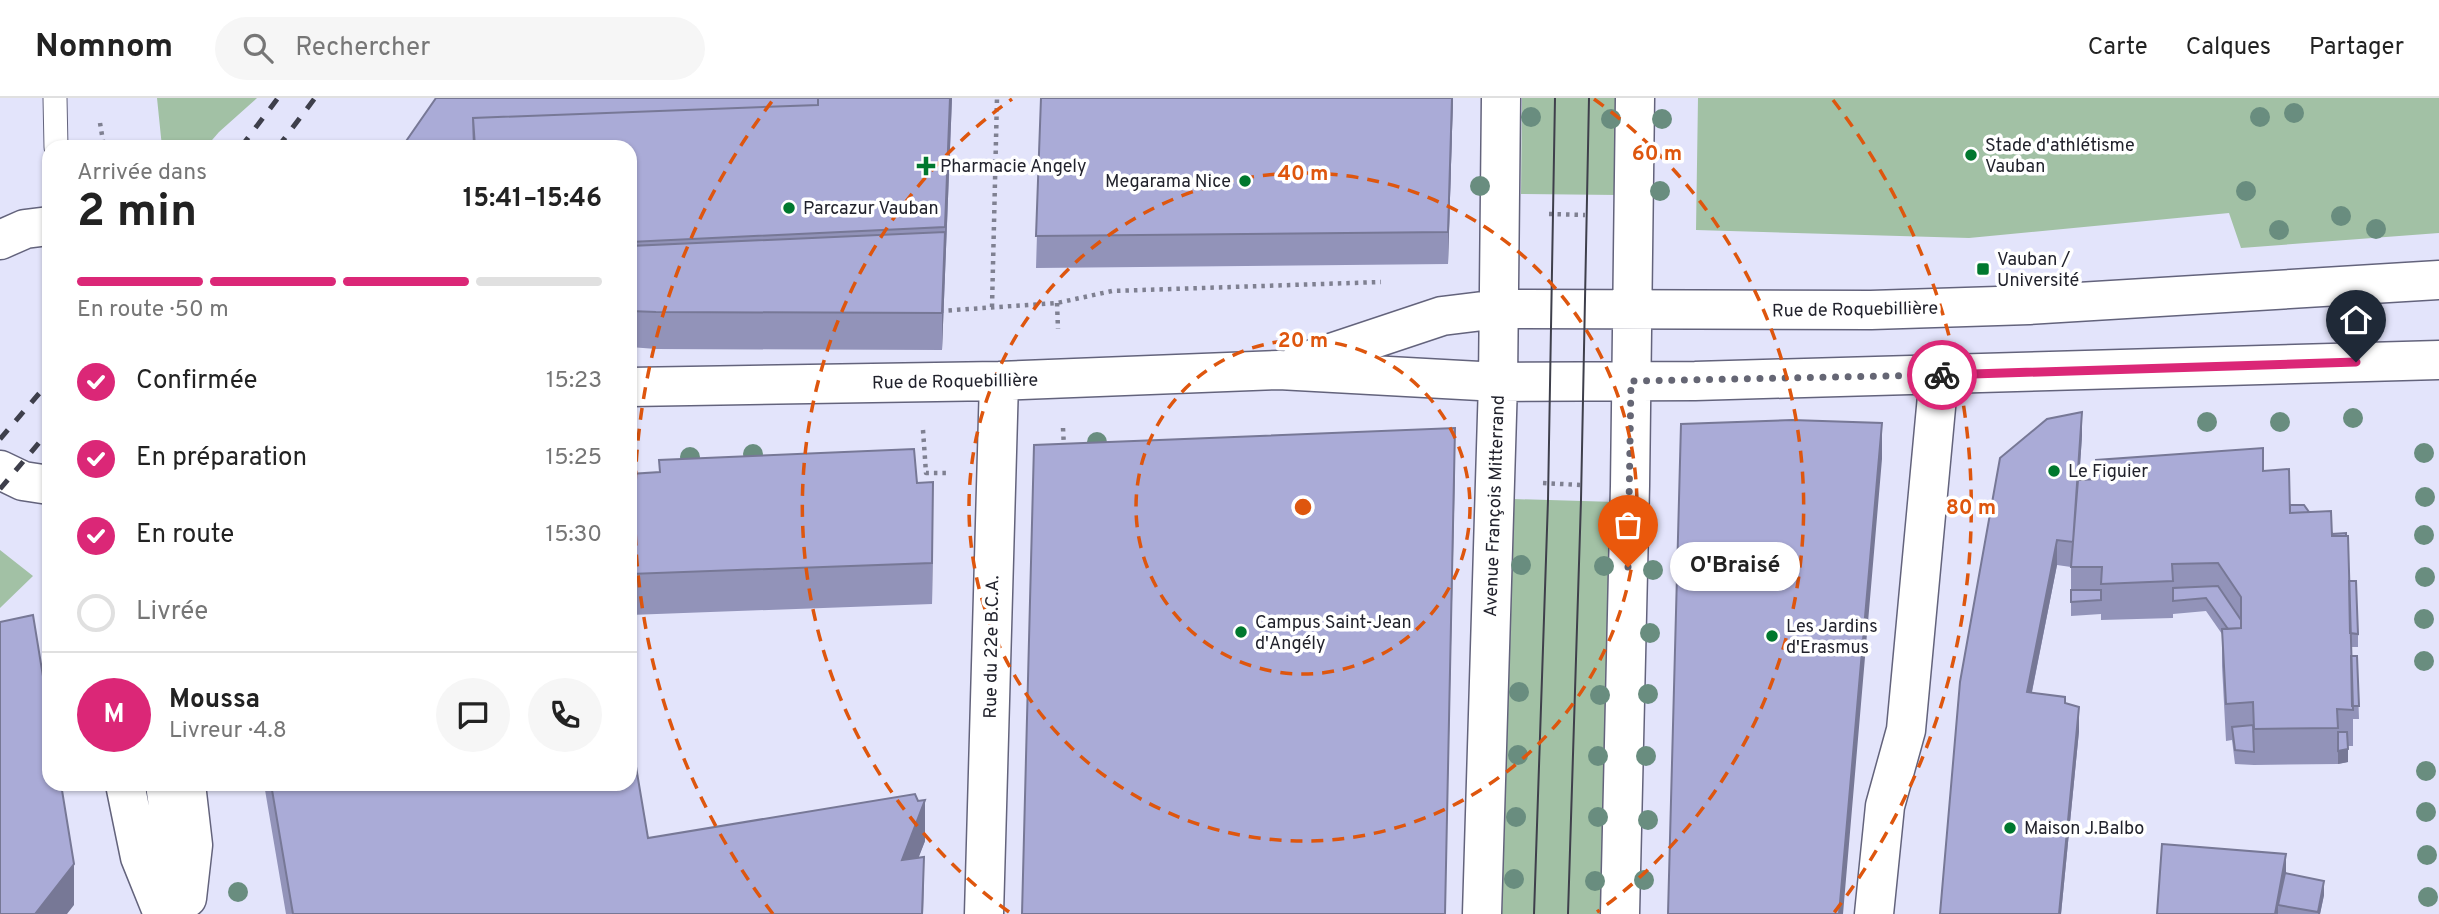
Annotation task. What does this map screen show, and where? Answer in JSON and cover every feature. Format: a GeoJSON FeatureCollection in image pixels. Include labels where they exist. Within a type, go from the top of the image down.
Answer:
{"type":"FeatureCollection","features":[{"type":"Feature","properties":{"kind":"street","name":"Avenue François Mitterrand"},"geometry":{"type":"LineString","coordinates":[[1482,914],[1498,382],[1501,98]]}},
{"type":"Feature","properties":{"kind":"street"},"geometry":{"type":"LineString","coordinates":[[1620,914],[1630,486],[1635,98]]}},
{"type":"Feature","properties":{"kind":"street"},"geometry":{"type":"LineString","coordinates":[[0,240],[25,229],[42,227]]}},
{"type":"Feature","properties":{"kind":"street","name":"Rue de Roquebillière"},"geometry":{"type":"LineString","coordinates":[[1279,370],[1442,316],[1499,309],[1871,310],[2029,305],[2439,280]]}},
{"type":"Feature","properties":{"kind":"street","name":"Rue de Roquebillière"},"geometry":{"type":"LineString","coordinates":[[637,387],[999,381],[1279,370],[1498,382],[1631,381],[2439,360]]}},
{"type":"Feature","properties":{"kind":"street"},"geometry":{"type":"LineString","coordinates":[[1874,914],[1885,806],[1906,730],[1939,375]]}},
{"type":"Feature","properties":{"kind":"street","name":"Rue du 22e B.C.A."},"geometry":{"type":"LineString","coordinates":[[984,914],[999,381]]}},
{"type":"Feature","properties":{"kind":"street"},"geometry":{"type":"LineString","coordinates":[[0,470],[23,481],[42,484]]}},
{"type":"Feature","properties":{"kind":"street"},"geometry":{"type":"LineString","coordinates":[[126,791],[140,858],[163,914]]}},
{"type":"Feature","properties":{"kind":"street"},"geometry":{"type":"LineString","coordinates":[[166,791],[174,849],[177,914]]}},
{"type":"Feature","properties":{"kind":"street"},"geometry":{"type":"LineString","coordinates":[[184,914],[193,845],[187,791]]}},
{"type":"Feature","properties":{"kind":"lane"},"geometry":{"type":"LineString","coordinates":[[54,98],[55,140]]}},
{"type":"Feature","properties":{"kind":"path"},"geometry":{"type":"LineString","coordinates":[[992,307],[998,98]]}},
{"type":"Feature","properties":{"kind":"path"},"geometry":{"type":"LineString","coordinates":[[1499,211],[1633,217]]}},
{"type":"Feature","properties":{"kind":"path"},"geometry":{"type":"LineString","coordinates":[[931,312],[1057,303],[1112,291],[1383,282]]}},
{"type":"Feature","properties":{"kind":"path"},"geometry":{"type":"LineString","coordinates":[[1495,481],[1630,486]]}},
{"type":"Feature","properties":{"kind":"green space"},"geometry":{"type":"Polygon","coordinates":[[[157,98],[257,98],[212,140],[161,140],[157,98]]]}},
{"type":"Feature","properties":{"kind":"green space"},"geometry":{"type":"Polygon","coordinates":[[[1522,98],[1619,98],[1618,195],[1521,194],[1522,98]]]}},
{"type":"Feature","properties":{"kind":"green space","name":"Stade d'athlétisme Vauban"},"geometry":{"type":"Polygon","coordinates":[[[1698,98],[2439,98],[2439,233],[2241,248],[2229,213],[1969,238],[1696,230],[1698,98]]]}},
{"type":"Feature","properties":{"kind":"green space"},"geometry":{"type":"Polygon","coordinates":[[[1513,499],[1616,502],[1604,914],[1502,914],[1513,499]]]}},
{"type":"Feature","properties":{"kind":"green space"},"geometry":{"type":"Polygon","coordinates":[[[0,550],[33,576],[0,608],[0,550]]]}},
{"type":"Feature","properties":{"kind":"building"},"geometry":{"type":"Polygon","coordinates":[[[436,98],[818,98],[818,105],[473,118],[474,140],[407,140],[436,98]]]}},
{"type":"Feature","properties":{"kind":"building"},"geometry":{"type":"Polygon","coordinates":[[[818,98],[950,98],[945,227],[637,242],[637,140],[475,140],[473,118],[818,105],[818,98]]]}},
{"type":"Feature","properties":{"kind":"building","name":"Megarama Nice"},"geometry":{"type":"Polygon","coordinates":[[[1041,98],[1452,98],[1448,232],[1036,236],[1041,98]]]}},
{"type":"Feature","properties":{"kind":"building"},"geometry":{"type":"Polygon","coordinates":[[[945,232],[942,313],[637,311],[637,246],[945,232]]]}},
{"type":"Feature","properties":{"kind":"building"},"geometry":{"type":"Polygon","coordinates":[[[2082,412],[2073,542],[2057,540],[2027,692],[2065,697],[2065,703],[2079,707],[2059,914],[1940,914],[1960,682],[2000,458],[2047,419],[2082,412]]]}},
{"type":"Feature","properties":{"kind":"building","name":"Les Jardins d'Erasmus"},"geometry":{"type":"Polygon","coordinates":[[[1792,420],[1882,423],[1839,914],[1668,914],[1681,424],[1792,420]]]}},
{"type":"Feature","properties":{"kind":"building","name":"Campus Saint-Jean d'Angély"},"geometry":{"type":"Polygon","coordinates":[[[1455,428],[1445,914],[1022,914],[1034,445],[1455,428]]]}},
{"type":"Feature","properties":{"kind":"building"},"geometry":{"type":"Polygon","coordinates":[[[2263,448],[2263,471],[2289,469],[2290,513],[2331,511],[2332,536],[2348,536],[2353,710],[2337,709],[2338,728],[2254,729],[2253,702],[2226,704],[2222,629],[2241,628],[2241,597],[2218,563],[2172,564],[2173,581],[2101,584],[2102,567],[2071,567],[2078,480],[2097,479],[2096,460],[2263,448]]]}},
{"type":"Feature","properties":{"kind":"building"},"geometry":{"type":"Polygon","coordinates":[[[914,449],[917,483],[933,482],[932,563],[637,574],[637,474],[660,472],[659,460],[914,449]]]}},
{"type":"Feature","properties":{"kind":"building"},"geometry":{"type":"Polygon","coordinates":[[[2290,505],[2304,505],[2309,512],[2290,513],[2290,505]]]}},
{"type":"Feature","properties":{"kind":"building"},"geometry":{"type":"Polygon","coordinates":[[[2346,533],[2346,536],[2332,536],[2332,534],[2346,533]]]}},
{"type":"Feature","properties":{"kind":"building"},"geometry":{"type":"Polygon","coordinates":[[[2349,581],[2356,581],[2358,634],[2350,633],[2349,581]]]}},
{"type":"Feature","properties":{"kind":"building"},"geometry":{"type":"Polygon","coordinates":[[[2218,586],[2241,620],[2241,628],[2228,629],[2206,598],[2173,601],[2173,588],[2218,586]]]}},
{"type":"Feature","properties":{"kind":"building"},"geometry":{"type":"Polygon","coordinates":[[[2071,590],[2101,590],[2101,600],[2071,602],[2071,590]]]}},
{"type":"Feature","properties":{"kind":"building"},"geometry":{"type":"Polygon","coordinates":[[[33,615],[42,670],[42,791],[62,791],[74,864],[35,914],[0,914],[0,622],[33,615]]]}},
{"type":"Feature","properties":{"kind":"building"},"geometry":{"type":"Polygon","coordinates":[[[2351,656],[2357,656],[2359,706],[2352,706],[2351,656]]]}},
{"type":"Feature","properties":{"kind":"building"},"geometry":{"type":"Polygon","coordinates":[[[2253,725],[2254,752],[2235,750],[2232,727],[2253,725]]]}},
{"type":"Feature","properties":{"kind":"building"},"geometry":{"type":"Polygon","coordinates":[[[2338,732],[2347,732],[2348,749],[2338,751],[2338,732]]]}},
{"type":"Feature","properties":{"kind":"building"},"geometry":{"type":"Polygon","coordinates":[[[637,773],[648,838],[915,794],[918,801],[925,800],[902,860],[924,857],[922,914],[293,914],[272,791],[637,791],[637,773]]]}},
{"type":"Feature","properties":{"kind":"building"},"geometry":{"type":"Polygon","coordinates":[[[2162,844],[2286,854],[2275,914],[2157,914],[2162,844]]]}},
{"type":"Feature","properties":{"kind":"building"},"geometry":{"type":"Polygon","coordinates":[[[2285,873],[2324,881],[2318,912],[2278,905],[2285,873]]]}},
{"type":"Feature","properties":{"kind":"tram line"},"geometry":{"type":"LineString","coordinates":[[1534,914],[1548,500],[1555,98]]}},
{"type":"Feature","properties":{"kind":"tram line"},"geometry":{"type":"LineString","coordinates":[[1568,914],[1581,500],[1589,98]]}},
{"type":"Feature","properties":{"kind":"railway"},"geometry":{"type":"LineString","coordinates":[[246,140],[278,98]]}},
{"type":"Feature","properties":{"kind":"railway"},"geometry":{"type":"LineString","coordinates":[[283,140],[315,98]]}},
{"type":"Feature","properties":{"kind":"railway"},"geometry":{"type":"LineString","coordinates":[[0,439],[42,390]]}},
{"type":"Feature","properties":{"kind":"railway"},"geometry":{"type":"LineString","coordinates":[[0,489],[42,439]]}},
{"type":"Feature","properties":{"kind":"way so far"},"geometry":{"type":"LineString","coordinates":[[1628,567],[1631,381],[1942,375]]}},
{"type":"Feature","properties":{"kind":"place","name":"Stade d'athlétisme Vauban"},"geometry":{"type":"Point","coordinates":[1971,155]}},
{"type":"Feature","properties":{"kind":"place","name":"Pharmacie Angely"},"geometry":{"type":"Point","coordinates":[926,166]}},
{"type":"Feature","properties":{"kind":"place","name":"Megarama Nice"},"geometry":{"type":"Point","coordinates":[1245,181]}},
{"type":"Feature","properties":{"kind":"place","name":"Parcazur Vauban"},"geometry":{"type":"Point","coordinates":[789,208]}},
{"type":"Feature","properties":{"kind":"place","name":"Vauban / Université"},"geometry":{"type":"Point","coordinates":[1983,269]}},
{"type":"Feature","properties":{"kind":"place","name":"Le Figuier"},"geometry":{"type":"Point","coordinates":[2054,471]}},
{"type":"Feature","properties":{"kind":"place","name":"O'Braisé"},"geometry":{"type":"Point","coordinates":[1628,567]}},
{"type":"Feature","properties":{"kind":"place","name":"Campus Saint-Jean d'Angély"},"geometry":{"type":"Point","coordinates":[1241,632]}},
{"type":"Feature","properties":{"kind":"place","name":"Les Jardins d'Erasmus"},"geometry":{"type":"Point","coordinates":[1772,636]}},
{"type":"Feature","properties":{"kind":"place","name":"Maison J.Balbo"},"geometry":{"type":"Point","coordinates":[2010,828]}},
{"type":"Feature","properties":{"kind":"route"},"geometry":{"type":"LineString","coordinates":[[1942,375],[2356,362]]}}]}
